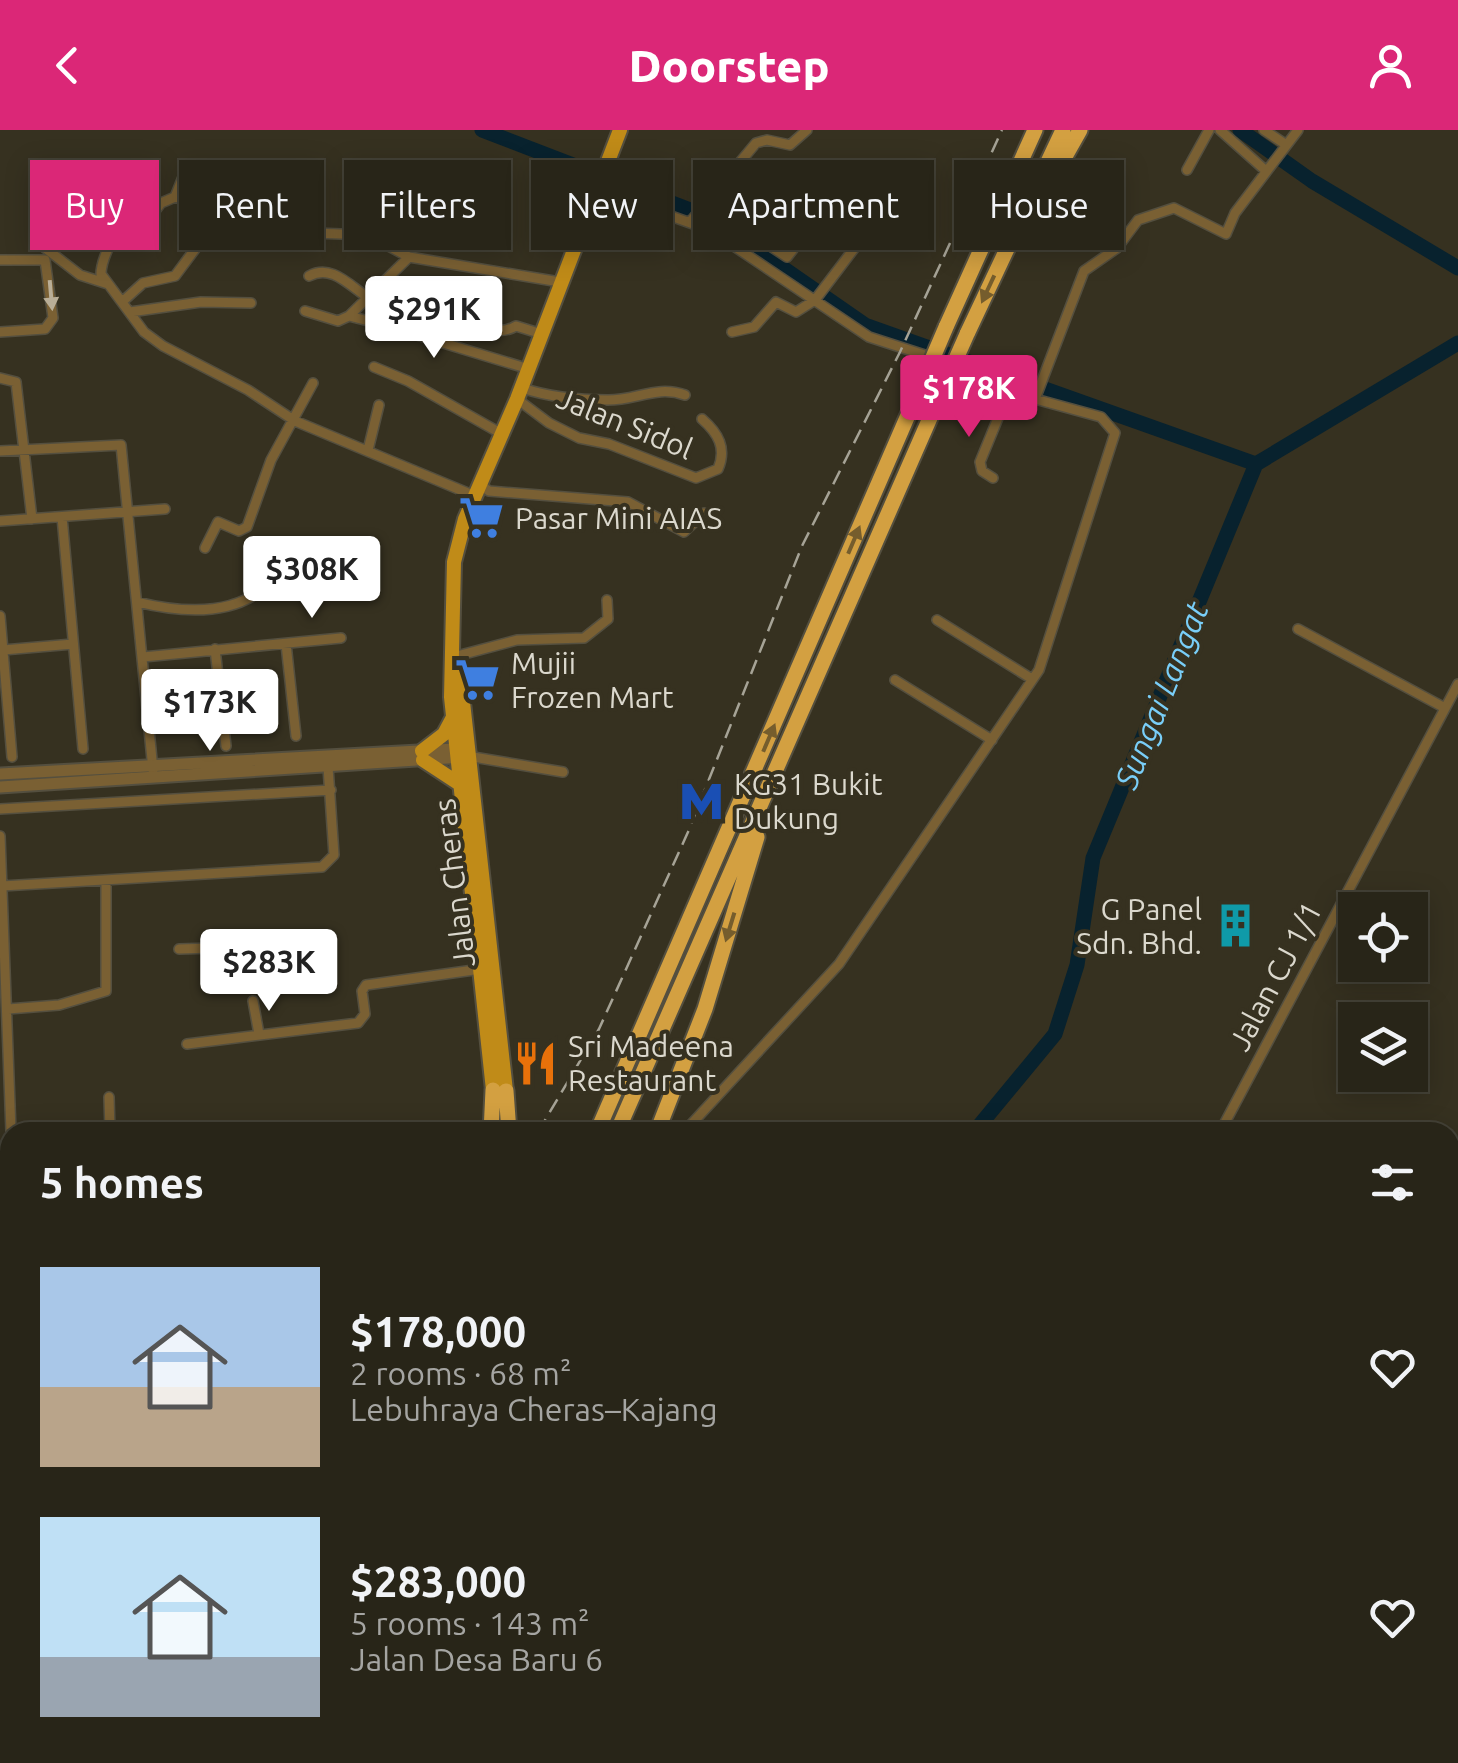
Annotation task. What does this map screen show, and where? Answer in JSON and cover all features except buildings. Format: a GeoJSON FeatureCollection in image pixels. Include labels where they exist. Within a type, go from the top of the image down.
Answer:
{"type":"FeatureCollection","features":[{"type":"Feature","properties":{"kind":"highway"},"geometry":{"type":"LineString","coordinates":[[601,1122],[1035,130]]}},
{"type":"Feature","properties":{"kind":"highway"},"geometry":{"type":"LineString","coordinates":[[1049,160],[1063,130]]}},
{"type":"Feature","properties":{"kind":"highway"},"geometry":{"type":"LineString","coordinates":[[1063,160],[1080,130]]}},
{"type":"Feature","properties":{"kind":"highway"},"geometry":{"type":"LineString","coordinates":[[623,1122],[1007,250]]}},
{"type":"Feature","properties":{"kind":"highway"},"geometry":{"type":"LineString","coordinates":[[662,1122],[705,1009],[779,767]]}},
{"type":"Feature","properties":{"kind":"highway"},"geometry":{"type":"LineString","coordinates":[[492,1122],[500,1090]]}},
{"type":"Feature","properties":{"kind":"highway"},"geometry":{"type":"LineString","coordinates":[[500,1090],[506,1122]]}},
{"type":"Feature","properties":{"kind":"main road","name":"Jalan Cheras"},"geometry":{"type":"LineString","coordinates":[[608,160],[620,130]]}},
{"type":"Feature","properties":{"kind":"main road","name":"Jalan Cheras"},"geometry":{"type":"LineString","coordinates":[[500,1090],[453,716],[454,562],[477,490],[520,394],[573,250]]}},
{"type":"Feature","properties":{"kind":"main road","name":"Jalan Cheras"},"geometry":{"type":"LineString","coordinates":[[454,664],[461,684],[458,783],[500,1090]]}},
{"type":"Feature","properties":{"kind":"main road"},"geometry":{"type":"LineString","coordinates":[[453,716],[444,734],[423,755],[458,783]]}},
{"type":"Feature","properties":{"kind":"street"},"geometry":{"type":"LineString","coordinates":[[741,160],[756,143],[767,140],[790,145],[807,130]]}},
{"type":"Feature","properties":{"kind":"street"},"geometry":{"type":"LineString","coordinates":[[1186,170],[1209,130]]}},
{"type":"Feature","properties":{"kind":"street"},"geometry":{"type":"LineString","coordinates":[[1220,130],[1267,168]]}},
{"type":"Feature","properties":{"kind":"street"},"geometry":{"type":"LineString","coordinates":[[1264,130],[1285,144]]}},
{"type":"Feature","properties":{"kind":"street"},"geometry":{"type":"LineString","coordinates":[[1036,396],[1084,271],[1117,248],[1138,220],[1174,208],[1226,234],[1267,168],[1298,130]]}},
{"type":"Feature","properties":{"kind":"street"},"geometry":{"type":"LineString","coordinates":[[175,198],[179,188]]}},
{"type":"Feature","properties":{"kind":"street"},"geometry":{"type":"LineString","coordinates":[[159,206],[179,199]]}},
{"type":"Feature","properties":{"kind":"street"},"geometry":{"type":"LineString","coordinates":[[673,214],[725,238],[869,337],[1101,417],[1115,433],[1032,679],[839,964],[693,1121]]}},
{"type":"Feature","properties":{"kind":"street"},"geometry":{"type":"LineString","coordinates":[[324,233],[368,235],[406,255],[560,282]]}},
{"type":"Feature","properties":{"kind":"street"},"geometry":{"type":"LineString","coordinates":[[48,250],[80,275],[108,284]]}},
{"type":"Feature","properties":{"kind":"street"},"geometry":{"type":"LineString","coordinates":[[109,250],[101,266],[108,284],[144,332],[295,421],[477,490],[628,502],[684,532],[704,513]]}},
{"type":"Feature","properties":{"kind":"street"},"geometry":{"type":"LineString","coordinates":[[122,302],[143,283],[174,276],[194,250]]}},
{"type":"Feature","properties":{"kind":"street"},"geometry":{"type":"LineString","coordinates":[[305,311],[338,320],[349,316],[407,250]]}},
{"type":"Feature","properties":{"kind":"street"},"geometry":{"type":"LineString","coordinates":[[732,332],[754,327],[776,302],[796,312],[814,301],[854,250]]}},
{"type":"Feature","properties":{"kind":"street"},"geometry":{"type":"LineString","coordinates":[[0,260],[33,257],[49,264],[53,318],[45,329],[0,332]]}},
{"type":"Feature","properties":{"kind":"street"},"geometry":{"type":"LineString","coordinates":[[308,276],[320,270],[330,271],[367,297]]}},
{"type":"Feature","properties":{"kind":"street"},"geometry":{"type":"LineString","coordinates":[[130,312],[201,302],[251,304]]}},
{"type":"Feature","properties":{"kind":"street"},"geometry":{"type":"LineString","coordinates":[[455,314],[482,328],[507,331],[516,326],[542,334]]}},
{"type":"Feature","properties":{"kind":"street"},"geometry":{"type":"LineString","coordinates":[[349,316],[529,369]]}},
{"type":"Feature","properties":{"kind":"street"},"geometry":{"type":"LineString","coordinates":[[374,367],[408,381],[502,434]]}},
{"type":"Feature","properties":{"kind":"street"},"geometry":{"type":"LineString","coordinates":[[0,378],[13,378],[32,518]]}},
{"type":"Feature","properties":{"kind":"street"},"geometry":{"type":"LineString","coordinates":[[204,548],[218,522],[239,532],[246,527],[271,460],[313,384]]}},
{"type":"Feature","properties":{"kind":"street"},"geometry":{"type":"LineString","coordinates":[[993,478],[982,471],[980,462],[1012,384]]}},
{"type":"Feature","properties":{"kind":"street"},"geometry":{"type":"LineString","coordinates":[[520,394],[608,400],[657,389],[685,395]]}},
{"type":"Feature","properties":{"kind":"street","name":"Jalan Sidol"},"geometry":{"type":"LineString","coordinates":[[520,394],[549,423],[580,438],[609,444],[696,478],[718,469],[722,459],[720,439],[702,419]]}},
{"type":"Feature","properties":{"kind":"street"},"geometry":{"type":"LineString","coordinates":[[368,450],[380,405]]}},
{"type":"Feature","properties":{"kind":"street"},"geometry":{"type":"LineString","coordinates":[[0,451],[116,444],[123,451],[154,772]]}},
{"type":"Feature","properties":{"kind":"street"},"geometry":{"type":"LineString","coordinates":[[0,521],[165,508]]}},
{"type":"Feature","properties":{"kind":"street"},"geometry":{"type":"LineString","coordinates":[[62,516],[83,749]]}},
{"type":"Feature","properties":{"kind":"street"},"geometry":{"type":"LineString","coordinates":[[138,602],[172,612],[238,602],[262,590],[278,566],[365,578]]}},
{"type":"Feature","properties":{"kind":"street"},"geometry":{"type":"LineString","coordinates":[[454,664],[517,640],[584,638],[608,619],[606,600]]}},
{"type":"Feature","properties":{"kind":"street"},"geometry":{"type":"LineString","coordinates":[[0,616],[12,757]]}},
{"type":"Feature","properties":{"kind":"street"},"geometry":{"type":"LineString","coordinates":[[937,620],[1032,679]]}},
{"type":"Feature","properties":{"kind":"street"},"geometry":{"type":"LineString","coordinates":[[1298,629],[1446,708]]}},
{"type":"Feature","properties":{"kind":"street"},"geometry":{"type":"LineString","coordinates":[[142,657],[342,638]]}},
{"type":"Feature","properties":{"kind":"street"},"geometry":{"type":"LineString","coordinates":[[4,650],[73,644]]}},
{"type":"Feature","properties":{"kind":"street"},"geometry":{"type":"LineString","coordinates":[[286,644],[296,736]]}},
{"type":"Feature","properties":{"kind":"street"},"geometry":{"type":"LineString","coordinates":[[215,649],[226,746]]}},
{"type":"Feature","properties":{"kind":"street"},"geometry":{"type":"LineString","coordinates":[[895,680],[992,740]]}},
{"type":"Feature","properties":{"kind":"street","name":"Jalan CJ 1/1"},"geometry":{"type":"LineString","coordinates":[[1225,1122],[1458,684]]}},
{"type":"Feature","properties":{"kind":"street"},"geometry":{"type":"LineString","coordinates":[[0,787],[154,772],[459,754],[563,772]]}},
{"type":"Feature","properties":{"kind":"street"},"geometry":{"type":"LineString","coordinates":[[0,774],[328,767],[423,755]]}},
{"type":"Feature","properties":{"kind":"street"},"geometry":{"type":"LineString","coordinates":[[2,886],[175,877],[330,863],[334,855],[328,767]]}},
{"type":"Feature","properties":{"kind":"street"},"geometry":{"type":"LineString","coordinates":[[0,809],[331,790]]}},
{"type":"Feature","properties":{"kind":"street"},"geometry":{"type":"LineString","coordinates":[[0,836],[8,1008],[4,1056],[10,1122]]}},
{"type":"Feature","properties":{"kind":"street"},"geometry":{"type":"LineString","coordinates":[[8,1008],[59,1004],[106,991],[106,881]]}},
{"type":"Feature","properties":{"kind":"street"},"geometry":{"type":"LineString","coordinates":[[179,949],[277,946]]}},
{"type":"Feature","properties":{"kind":"street"},"geometry":{"type":"LineString","coordinates":[[187,1044],[363,1020],[362,992],[366,986],[481,969]]}},
{"type":"Feature","properties":{"kind":"street"},"geometry":{"type":"LineString","coordinates":[[253,1001],[258,1034]]}},
{"type":"Feature","properties":{"kind":"street"},"geometry":{"type":"LineString","coordinates":[[108,1097],[109,1122]]}},
{"type":"Feature","properties":{"kind":"waterway"},"geometry":{"type":"LineString","coordinates":[[482,130],[711,218],[865,325],[1256,464]]}},
{"type":"Feature","properties":{"kind":"waterway"},"geometry":{"type":"LineString","coordinates":[[1240,130],[1312,181],[1458,268]]}},
{"type":"Feature","properties":{"kind":"waterway","name":"Sungai Langat"},"geometry":{"type":"LineString","coordinates":[[982,1122],[1055,1034],[1077,965],[1093,858],[1256,464],[1458,343]]}},
{"type":"Feature","properties":{"kind":"railway"},"geometry":{"type":"LineString","coordinates":[[544,1122],[599,1029],[688,832],[802,546],[900,352],[1002,130]]}},
{"type":"Feature","properties":{"kind":"place","name":"Pasar Mini AIAS"},"geometry":{"type":"Point","coordinates":[482,518]}},
{"type":"Feature","properties":{"kind":"place","name":"Mujii Frozen Mart"},"geometry":{"type":"Point","coordinates":[478,680]}},
{"type":"Feature","properties":{"kind":"place","name":"KG31 Bukit Dukung"},"geometry":{"type":"Point","coordinates":[701,801]}},
{"type":"Feature","properties":{"kind":"place","name":"G Panel Sdn. Bhd."},"geometry":{"type":"Point","coordinates":[1235,926]}},
{"type":"Feature","properties":{"kind":"place","name":"Sri Madeena Restaurant"},"geometry":{"type":"Point","coordinates":[535,1063]}}]}
